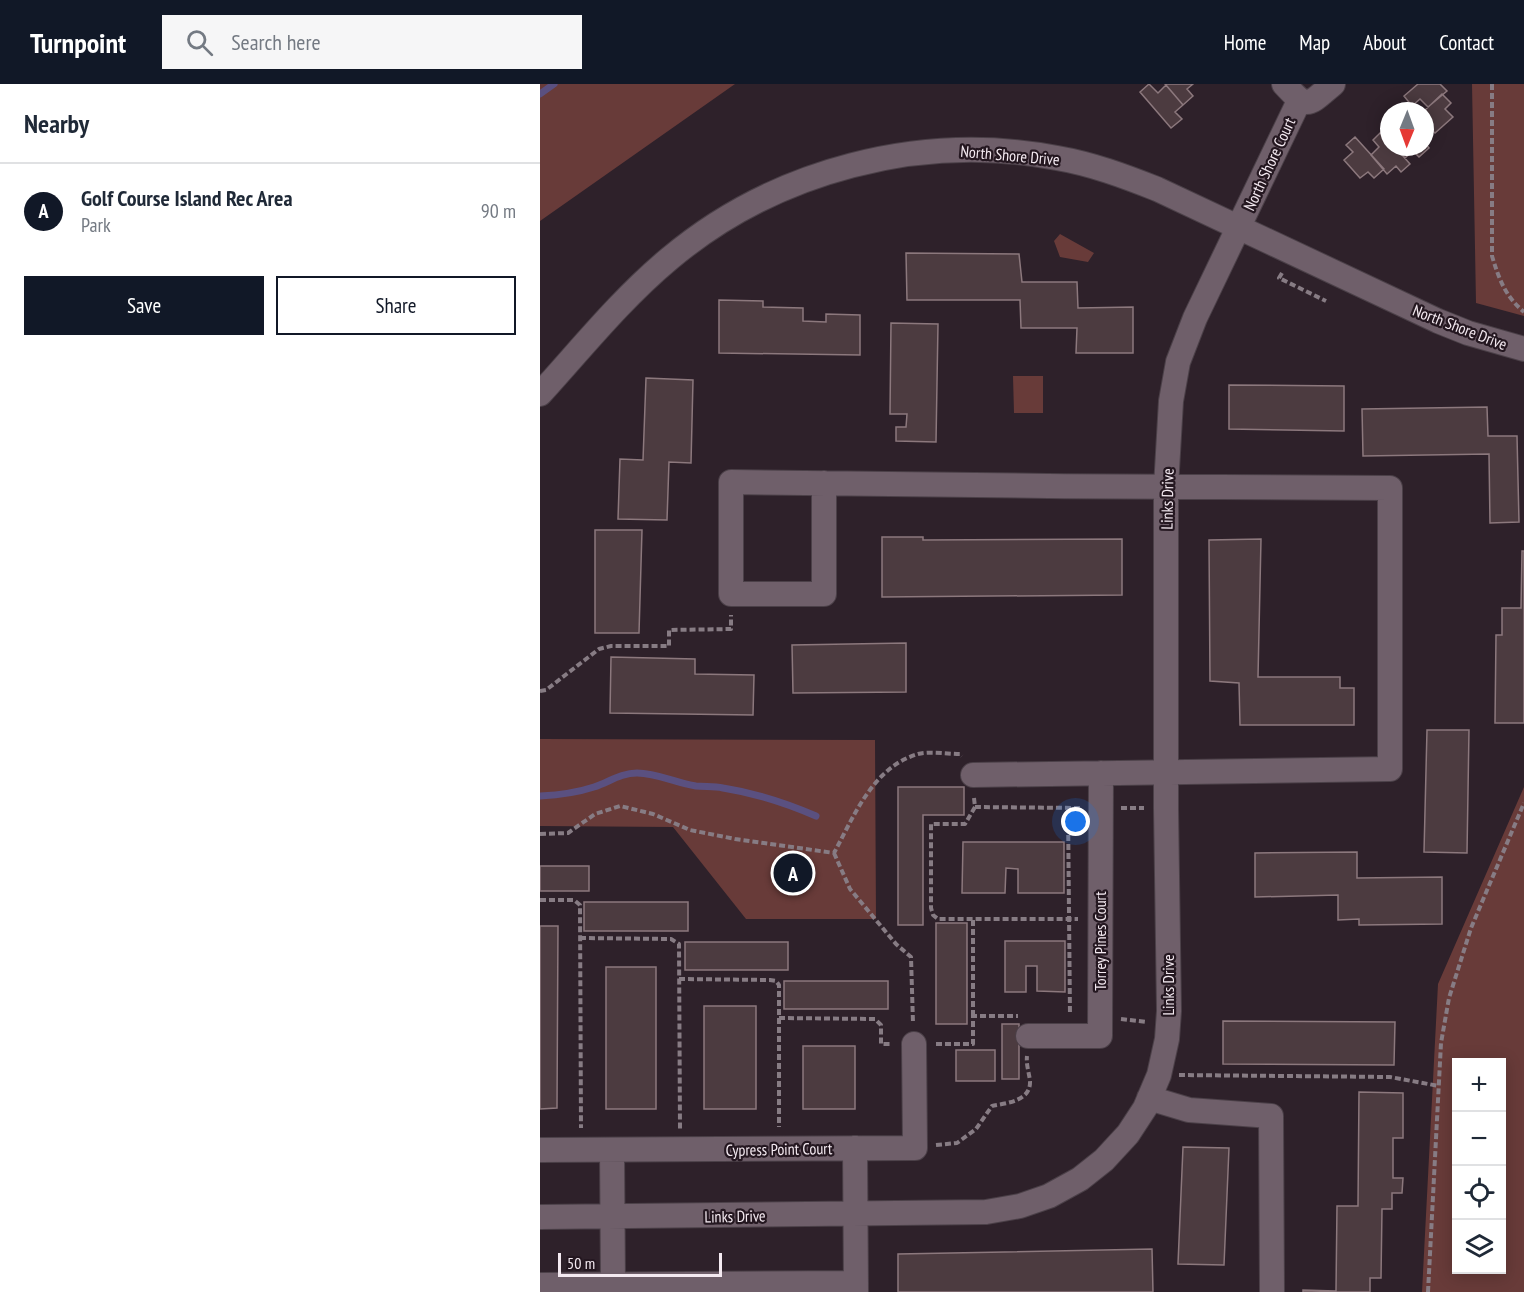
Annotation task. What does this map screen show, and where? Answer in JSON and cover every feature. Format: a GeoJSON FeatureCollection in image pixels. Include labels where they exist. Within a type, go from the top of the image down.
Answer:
{"type":"FeatureCollection","features":[{"type":"Feature","properties":{"kind":"street","name":"North Shore Court"},"geometry":{"type":"LineString","coordinates":[[1239,228],[1291,92],[1305,103],[1312,102],[1333,84]]}},
{"type":"Feature","properties":{"kind":"street","name":"North Shore Drive"},"geometry":{"type":"LineString","coordinates":[[540,394],[639,286],[693,240],[733,214],[777,191],[859,163],[903,155],[953,150],[1003,151],[1058,158],[1121,175],[1157,189],[1438,321],[1468,333],[1524,349]]}},
{"type":"Feature","properties":{"kind":"street","name":"Links Drive"},"geometry":{"type":"LineString","coordinates":[[540,1217],[612,1218],[986,1212],[1020,1206],[1049,1196],[1080,1179],[1104,1160],[1128,1134],[1149,1098],[1159,1075],[1168,1024],[1166,487],[1171,401],[1178,362],[1195,318],[1239,228]]}},
{"type":"Feature","properties":{"kind":"street"},"geometry":{"type":"LineString","coordinates":[[824,483],[824,594],[731,594],[731,482],[1390,488],[1390,769],[972,775]]}},
{"type":"Feature","properties":{"kind":"street","name":"Torrey Pines Court"},"geometry":{"type":"LineString","coordinates":[[1100,1017],[1101,773]]}},
{"type":"Feature","properties":{"kind":"street"},"geometry":{"type":"LineString","coordinates":[[1027,1026],[1100,1036],[1100,1017]]}},
{"type":"Feature","properties":{"kind":"street"},"geometry":{"type":"LineString","coordinates":[[914,1044],[915,1148]]}},
{"type":"Feature","properties":{"kind":"street"},"geometry":{"type":"LineString","coordinates":[[1149,1098],[1189,1110],[1271,1116],[1272,1292]]}},
{"type":"Feature","properties":{"kind":"street"},"geometry":{"type":"LineString","coordinates":[[540,1285],[856,1287],[855,1148]]}},
{"type":"Feature","properties":{"kind":"street","name":"Cypress Point Court"},"geometry":{"type":"LineString","coordinates":[[540,1150],[915,1148]]}},
{"type":"Feature","properties":{"kind":"street"},"geometry":{"type":"LineString","coordinates":[[612,1150],[612,1218],[618,1287]]}},
{"type":"Feature","properties":{"kind":"path"},"geometry":{"type":"LineString","coordinates":[[1492,84],[1492,255],[1500,283],[1510,300],[1524,312]]}},
{"type":"Feature","properties":{"kind":"path"},"geometry":{"type":"LineString","coordinates":[[1282,273],[1280,278],[1326,301]]}},
{"type":"Feature","properties":{"kind":"path"},"geometry":{"type":"LineString","coordinates":[[540,691],[546,690],[599,649],[611,646],[669,646],[669,630],[731,629],[731,594]]}},
{"type":"Feature","properties":{"kind":"path"},"geometry":{"type":"LineString","coordinates":[[834,853],[865,795],[893,765],[920,754],[960,754],[972,763],[975,807],[965,824],[931,824],[931,908],[933,915],[938,918],[973,919],[1100,919]]}},
{"type":"Feature","properties":{"kind":"path"},"geometry":{"type":"LineString","coordinates":[[1428,1292],[1441,1043],[1449,998],[1471,928],[1524,802]]}},
{"type":"Feature","properties":{"kind":"path"},"geometry":{"type":"LineString","coordinates":[[540,834],[568,833],[595,814],[620,806],[654,814],[690,830],[834,853]]}},
{"type":"Feature","properties":{"kind":"path"},"geometry":{"type":"LineString","coordinates":[[975,807],[1166,808]]}},
{"type":"Feature","properties":{"kind":"path"},"geometry":{"type":"LineString","coordinates":[[1068,808],[1070,1016]]}},
{"type":"Feature","properties":{"kind":"path"},"geometry":{"type":"LineString","coordinates":[[834,853],[850,890],[911,957],[914,1044]]}},
{"type":"Feature","properties":{"kind":"path"},"geometry":{"type":"LineString","coordinates":[[540,900],[578,902],[580,905],[581,1150]]}},
{"type":"Feature","properties":{"kind":"path"},"geometry":{"type":"LineString","coordinates":[[779,1018],[875,1019],[881,1024],[881,1044],[973,1044],[973,919]]}},
{"type":"Feature","properties":{"kind":"path"},"geometry":{"type":"LineString","coordinates":[[580,938],[670,939],[679,944],[681,1150]]}},
{"type":"Feature","properties":{"kind":"path"},"geometry":{"type":"LineString","coordinates":[[679,979],[776,981],[779,985],[779,1149]]}},
{"type":"Feature","properties":{"kind":"path"},"geometry":{"type":"LineString","coordinates":[[915,1148],[957,1143],[976,1129],[992,1106],[1019,1100],[1029,1091],[1030,1082],[1026,1066],[1027,1026],[973,1016]]}},
{"type":"Feature","properties":{"kind":"path"},"geometry":{"type":"LineString","coordinates":[[1059,1016],[1100,1017],[1168,1024]]}},
{"type":"Feature","properties":{"kind":"path"},"geometry":{"type":"LineString","coordinates":[[1159,1075],[1390,1077],[1439,1086]]}},
{"type":"Feature","properties":{"kind":"shaded area"},"geometry":{"type":"Polygon","coordinates":[[[540,84],[735,84],[540,221],[540,84]]]}},
{"type":"Feature","properties":{"kind":"shaded area"},"geometry":{"type":"Polygon","coordinates":[[[1472,84],[1524,84],[1524,316],[1476,303],[1472,84]]]}},
{"type":"Feature","properties":{"kind":"shaded area"},"geometry":{"type":"Polygon","coordinates":[[[1060,234],[1094,253],[1088,262],[1060,257],[1054,241],[1060,234]]]}},
{"type":"Feature","properties":{"kind":"shaded area"},"geometry":{"type":"Polygon","coordinates":[[[1013,376],[1043,376],[1043,413],[1014,413],[1013,376]]]}},
{"type":"Feature","properties":{"kind":"shaded area"},"geometry":{"type":"Polygon","coordinates":[[[540,739],[875,740],[876,919],[746,919],[673,827],[540,826],[540,739]]]}},
{"type":"Feature","properties":{"kind":"shaded area"},"geometry":{"type":"Polygon","coordinates":[[[1524,787],[1524,1292],[1422,1292],[1438,984],[1524,787]]]}},
{"type":"Feature","properties":{"kind":"building"},"geometry":{"type":"Polygon","coordinates":[[[1149,84],[1158,93],[1166,85],[1183,105],[1175,112],[1182,119],[1171,128],[1140,92],[1149,84]]]}},
{"type":"Feature","properties":{"kind":"building"},"geometry":{"type":"Polygon","coordinates":[[[1165,84],[1193,84],[1187,89],[1193,96],[1183,105],[1165,84]]]}},
{"type":"Feature","properties":{"kind":"building"},"geometry":{"type":"Polygon","coordinates":[[[1418,84],[1440,84],[1447,91],[1434,102],[1423,102],[1420,99],[1417,102],[1409,102],[1404,96],[1418,84]]]}},
{"type":"Feature","properties":{"kind":"building"},"geometry":{"type":"Polygon","coordinates":[[[1442,94],[1451,103],[1445,109],[1453,117],[1435,133],[1434,132],[1434,102],[1442,94]]]}},
{"type":"Feature","properties":{"kind":"building"},"geometry":{"type":"Polygon","coordinates":[[[1380,133],[1380,156],[1403,156],[1410,164],[1401,172],[1396,166],[1387,174],[1371,155],[1379,147],[1373,140],[1380,133]]]}},
{"type":"Feature","properties":{"kind":"building"},"geometry":{"type":"Polygon","coordinates":[[[1355,137],[1384,169],[1374,178],[1368,172],[1360,178],[1344,160],[1353,152],[1346,145],[1355,137]]]}},
{"type":"Feature","properties":{"kind":"building"},"geometry":{"type":"Polygon","coordinates":[[[906,253],[1019,254],[1022,282],[1077,282],[1078,308],[1133,307],[1133,353],[1076,353],[1077,328],[1021,328],[1020,300],[907,300],[906,253]]]}},
{"type":"Feature","properties":{"kind":"building"},"geometry":{"type":"Polygon","coordinates":[[[719,300],[763,301],[763,307],[803,308],[803,321],[826,322],[826,314],[860,315],[860,355],[719,353],[719,300]]]}},
{"type":"Feature","properties":{"kind":"building"},"geometry":{"type":"Polygon","coordinates":[[[891,323],[938,324],[936,442],[896,441],[896,427],[906,427],[907,414],[890,414],[891,323]]]}},
{"type":"Feature","properties":{"kind":"building"},"geometry":{"type":"Polygon","coordinates":[[[646,378],[693,380],[691,463],[669,462],[667,520],[618,519],[620,459],[643,460],[646,378]]]}},
{"type":"Feature","properties":{"kind":"building"},"geometry":{"type":"Polygon","coordinates":[[[1229,385],[1344,386],[1344,431],[1229,429],[1229,385]]]}},
{"type":"Feature","properties":{"kind":"building"},"geometry":{"type":"Polygon","coordinates":[[[1487,407],[1488,436],[1517,436],[1519,522],[1490,523],[1489,454],[1363,456],[1362,409],[1487,407]]]}},
{"type":"Feature","properties":{"kind":"building"},"geometry":{"type":"Polygon","coordinates":[[[595,530],[642,530],[639,633],[595,633],[595,530]]]}},
{"type":"Feature","properties":{"kind":"building"},"geometry":{"type":"Polygon","coordinates":[[[882,537],[923,537],[923,540],[1122,539],[1122,595],[882,597],[882,537]]]}},
{"type":"Feature","properties":{"kind":"building"},"geometry":{"type":"Polygon","coordinates":[[[1261,539],[1258,677],[1340,677],[1340,688],[1354,688],[1354,725],[1240,725],[1239,683],[1210,681],[1209,540],[1261,539]]]}},
{"type":"Feature","properties":{"kind":"building"},"geometry":{"type":"Polygon","coordinates":[[[1522,551],[1524,551],[1524,723],[1495,723],[1496,635],[1502,635],[1502,608],[1521,608],[1522,551]]]}},
{"type":"Feature","properties":{"kind":"building"},"geometry":{"type":"Polygon","coordinates":[[[906,643],[906,692],[793,693],[792,645],[906,643]]]}},
{"type":"Feature","properties":{"kind":"building"},"geometry":{"type":"Polygon","coordinates":[[[611,657],[695,659],[695,674],[754,675],[753,715],[610,713],[611,657]]]}},
{"type":"Feature","properties":{"kind":"building"},"geometry":{"type":"Polygon","coordinates":[[[1427,730],[1469,730],[1467,853],[1424,852],[1427,730]]]}},
{"type":"Feature","properties":{"kind":"building"},"geometry":{"type":"Polygon","coordinates":[[[898,787],[964,787],[964,815],[923,815],[923,925],[898,925],[898,787]]]}},
{"type":"Feature","properties":{"kind":"building"},"geometry":{"type":"Polygon","coordinates":[[[963,842],[1064,842],[1064,893],[1018,893],[1018,869],[1006,868],[1005,893],[962,893],[963,842]]]}},
{"type":"Feature","properties":{"kind":"building"},"geometry":{"type":"Polygon","coordinates":[[[1357,852],[1357,878],[1442,877],[1442,924],[1359,925],[1359,919],[1338,920],[1338,895],[1255,897],[1255,853],[1357,852]]]}},
{"type":"Feature","properties":{"kind":"building"},"geometry":{"type":"Polygon","coordinates":[[[540,866],[589,866],[589,891],[540,891],[540,866]]]}},
{"type":"Feature","properties":{"kind":"building"},"geometry":{"type":"Polygon","coordinates":[[[584,902],[688,902],[688,931],[584,931],[584,902]]]}},
{"type":"Feature","properties":{"kind":"building"},"geometry":{"type":"Polygon","coordinates":[[[936,923],[967,923],[967,1024],[936,1024],[936,923]]]}},
{"type":"Feature","properties":{"kind":"building"},"geometry":{"type":"Polygon","coordinates":[[[540,926],[558,926],[557,1108],[540,1109],[540,926]]]}},
{"type":"Feature","properties":{"kind":"building"},"geometry":{"type":"Polygon","coordinates":[[[1005,941],[1065,941],[1065,992],[1037,991],[1037,966],[1026,966],[1026,992],[1005,992],[1005,941]]]}},
{"type":"Feature","properties":{"kind":"building"},"geometry":{"type":"Polygon","coordinates":[[[685,942],[788,942],[788,970],[685,970],[685,942]]]}},
{"type":"Feature","properties":{"kind":"building"},"geometry":{"type":"Polygon","coordinates":[[[606,967],[656,967],[656,1109],[606,1109],[606,967]]]}},
{"type":"Feature","properties":{"kind":"building"},"geometry":{"type":"Polygon","coordinates":[[[784,981],[888,981],[888,1009],[784,1009],[784,981]]]}},
{"type":"Feature","properties":{"kind":"building"},"geometry":{"type":"Polygon","coordinates":[[[704,1006],[756,1006],[756,1109],[704,1109],[704,1006]]]}},
{"type":"Feature","properties":{"kind":"building"},"geometry":{"type":"Polygon","coordinates":[[[1223,1021],[1395,1022],[1394,1065],[1223,1064],[1223,1021]]]}},
{"type":"Feature","properties":{"kind":"building"},"geometry":{"type":"Polygon","coordinates":[[[1002,1024],[1019,1024],[1019,1079],[1002,1079],[1002,1024]]]}},
{"type":"Feature","properties":{"kind":"building"},"geometry":{"type":"Polygon","coordinates":[[[803,1046],[855,1046],[855,1109],[803,1109],[803,1046]]]}},
{"type":"Feature","properties":{"kind":"building"},"geometry":{"type":"Polygon","coordinates":[[[956,1050],[995,1050],[995,1081],[956,1081],[956,1050]]]}},
{"type":"Feature","properties":{"kind":"building"},"geometry":{"type":"Polygon","coordinates":[[[1359,1092],[1403,1093],[1403,1138],[1393,1138],[1393,1178],[1403,1178],[1402,1193],[1392,1193],[1392,1209],[1382,1209],[1381,1278],[1370,1278],[1370,1292],[1303,1292],[1303,1290],[1336,1291],[1337,1206],[1358,1206],[1359,1092]]]}},
{"type":"Feature","properties":{"kind":"building"},"geometry":{"type":"Polygon","coordinates":[[[1183,1147],[1229,1148],[1224,1265],[1178,1264],[1183,1147]]]}},
{"type":"Feature","properties":{"kind":"building"},"geometry":{"type":"Polygon","coordinates":[[[1152,1249],[1153,1292],[898,1292],[898,1254],[1152,1249]]]}},
{"type":"Feature","properties":{"kind":"waterway"},"geometry":{"type":"LineString","coordinates":[[540,94],[554,84]]}},
{"type":"Feature","properties":{"kind":"waterway"},"geometry":{"type":"LineString","coordinates":[[540,796],[581,791],[626,774],[644,773],[696,786],[720,787],[747,793],[816,816]]}},
{"type":"Feature","properties":{"kind":"place","name":"Golf Course Island Rec Area"},"geometry":{"type":"Point","coordinates":[793,873]}}]}
